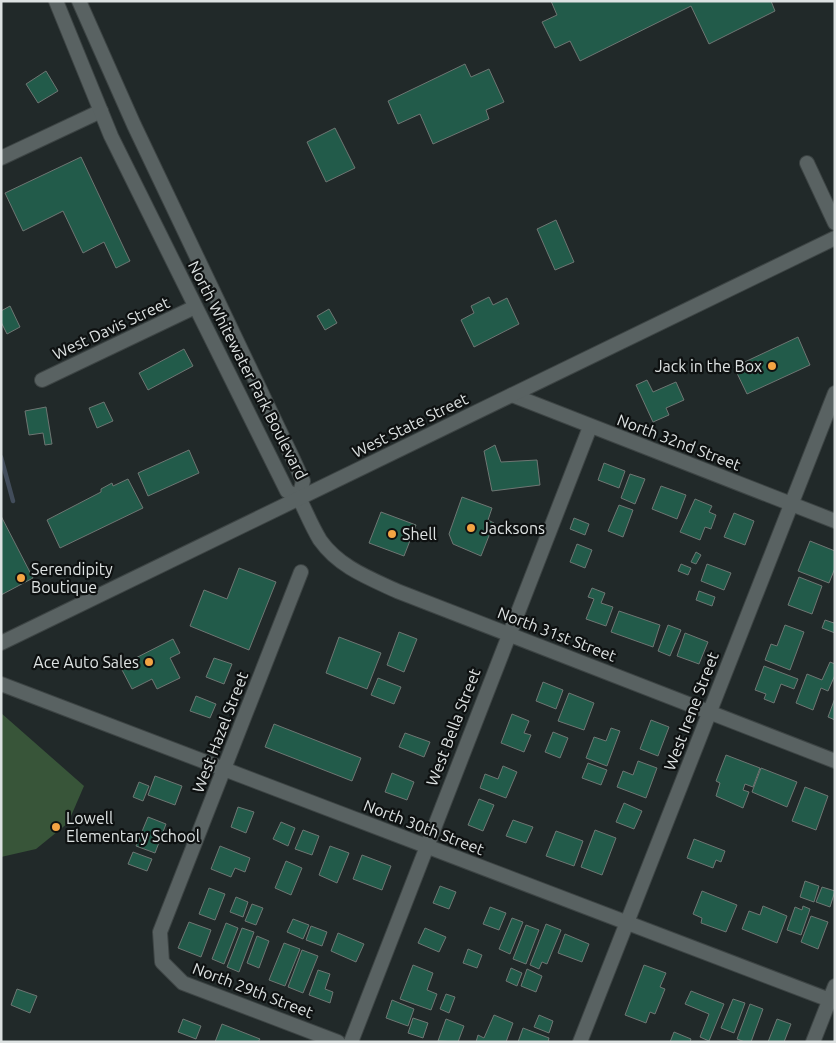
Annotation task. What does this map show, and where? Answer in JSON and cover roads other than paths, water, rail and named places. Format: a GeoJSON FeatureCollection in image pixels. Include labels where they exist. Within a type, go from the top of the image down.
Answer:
{"type":"FeatureCollection","features":[{"type":"Feature","properties":{"kind":"street","name":"North Whitewater Park Boulevard"},"geometry":{"type":"LineString","coordinates":[[56,1],[101,111],[195,307],[241,395],[287,491],[299,498],[303,481],[294,459],[134,124],[79,1]]}},
{"type":"Feature","properties":{"kind":"street"},"geometry":{"type":"LineString","coordinates":[[1,158],[101,111]]}},
{"type":"Feature","properties":{"kind":"street"},"geometry":{"type":"LineString","coordinates":[[807,163],[835,223]]}},
{"type":"Feature","properties":{"kind":"street","name":"West State Street"},"geometry":{"type":"LineString","coordinates":[[1,643],[835,238]]}},
{"type":"Feature","properties":{"kind":"street","name":"West Davis Street"},"geometry":{"type":"LineString","coordinates":[[42,380],[195,307]]}},
{"type":"Feature","properties":{"kind":"street","name":"West Irene Street"},"geometry":{"type":"LineString","coordinates":[[580,1042],[835,393]]}},
{"type":"Feature","properties":{"kind":"street","name":"North 32nd Street"},"geometry":{"type":"LineString","coordinates":[[512,395],[835,521]]}},
{"type":"Feature","properties":{"kind":"street","name":"West Bella Street"},"geometry":{"type":"LineString","coordinates":[[351,1042],[425,846],[590,427]]}},
{"type":"Feature","properties":{"kind":"street","name":"North 31st Street"},"geometry":{"type":"LineString","coordinates":[[299,498],[320,540],[335,557],[353,571],[397,591],[835,761]]}},
{"type":"Feature","properties":{"kind":"street","name":"West Hazel Street"},"geometry":{"type":"LineString","coordinates":[[162,962],[160,932],[301,572]]}},
{"type":"Feature","properties":{"kind":"street","name":"North 30th Street"},"geometry":{"type":"LineString","coordinates":[[1,684],[832,1001]]}},
{"type":"Feature","properties":{"kind":"street","name":"North 29th Street"},"geometry":{"type":"LineString","coordinates":[[162,962],[183,983],[338,1042]]}},
{"type":"Feature","properties":{"kind":"street"},"geometry":{"type":"LineString","coordinates":[[813,1042],[832,1001],[835,986]]}},
{"type":"Feature","properties":{"kind":"waterway"},"geometry":{"type":"LineString","coordinates":[[1,457],[13,501]]}},
{"type":"Feature","properties":{"kind":"place","name":"Jack in the Box"},"geometry":{"type":"Point","coordinates":[772,366]}},
{"type":"Feature","properties":{"kind":"place","name":"Jacksons"},"geometry":{"type":"Point","coordinates":[471,528]}},
{"type":"Feature","properties":{"kind":"place","name":"Shell"},"geometry":{"type":"Point","coordinates":[392,534]}},
{"type":"Feature","properties":{"kind":"place","name":"Serendipity Boutique"},"geometry":{"type":"Point","coordinates":[21,578]}},
{"type":"Feature","properties":{"kind":"place","name":"Ace Auto Sales"},"geometry":{"type":"Point","coordinates":[149,662]}},
{"type":"Feature","properties":{"kind":"place","name":"Lowell Elementary School"},"geometry":{"type":"Point","coordinates":[56,827]}}]}
